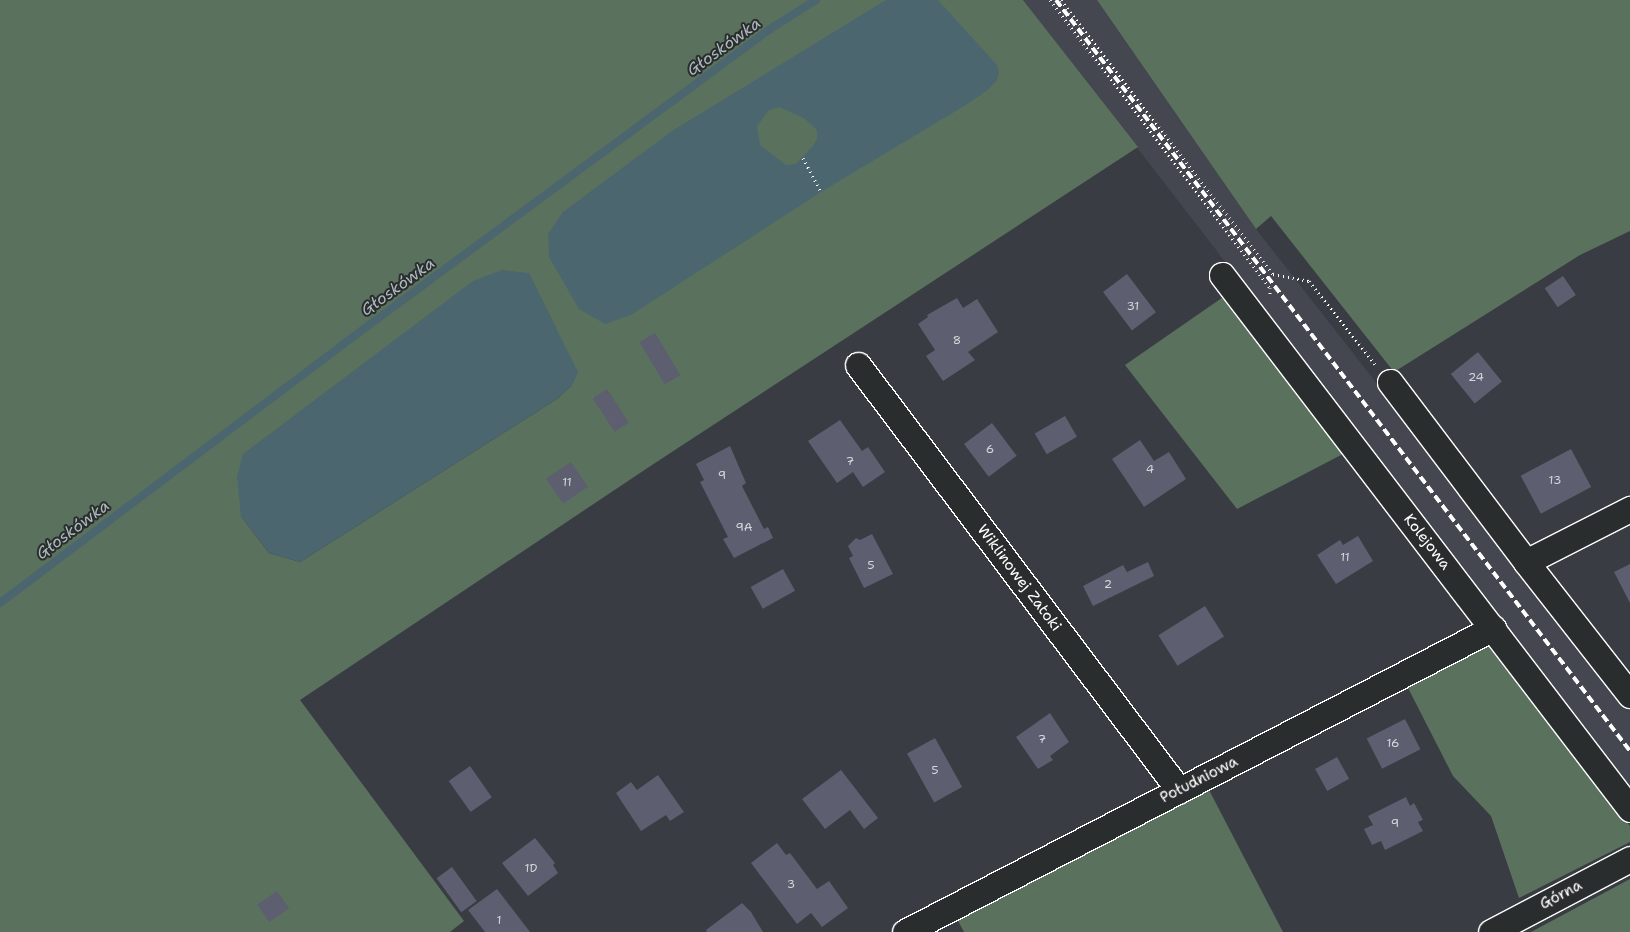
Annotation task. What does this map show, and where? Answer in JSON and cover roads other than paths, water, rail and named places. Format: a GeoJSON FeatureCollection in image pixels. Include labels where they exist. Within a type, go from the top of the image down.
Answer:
{"type":"FeatureCollection","features":[{"type":"Feature","properties":{"kind":"street","name":"Kolejowa"},"geometry":{"type":"LineString","coordinates":[[1222,275],[1630,809]]}},
{"type":"Feature","properties":{"kind":"street","name":"Wiklinowej Zatoki"},"geometry":{"type":"LineString","coordinates":[[858,365],[1179,790]]}},
{"type":"Feature","properties":{"kind":"street"},"geometry":{"type":"LineString","coordinates":[[1390,382],[1526,562],[1630,695]]}},
{"type":"Feature","properties":{"kind":"street"},"geometry":{"type":"LineString","coordinates":[[1526,562],[1630,509]]}},
{"type":"Feature","properties":{"kind":"street","name":"Południowa"},"geometry":{"type":"LineString","coordinates":[[905,932],[1493,628]]}},
{"type":"Feature","properties":{"kind":"street","name":"Górna"},"geometry":{"type":"LineString","coordinates":[[1491,932],[1630,858]]}},
{"type":"Feature","properties":{"kind":"water"},"geometry":{"type":"Polygon","coordinates":[[[886,0],[938,0],[997,65],[999,73],[997,80],[989,89],[969,103],[821,192],[631,315],[605,324],[579,309],[549,257],[548,234],[563,212],[672,131],[886,0]],[[779,107],[769,110],[757,126],[760,145],[786,165],[796,164],[817,139],[817,130],[804,118],[779,107]]]}},
{"type":"Feature","properties":{"kind":"water"},"geometry":{"type":"Polygon","coordinates":[[[502,270],[529,273],[578,372],[572,385],[557,399],[300,562],[269,553],[241,516],[237,477],[243,454],[473,281],[502,270]]]}},
{"type":"Feature","properties":{"kind":"waterway","name":"Głoskówka"},"geometry":{"type":"LineString","coordinates":[[0,603],[342,345],[770,29],[816,0]]}},
{"type":"Feature","properties":{"kind":"railway"},"geometry":{"type":"LineString","coordinates":[[1056,0],[1630,751]]}}]}
